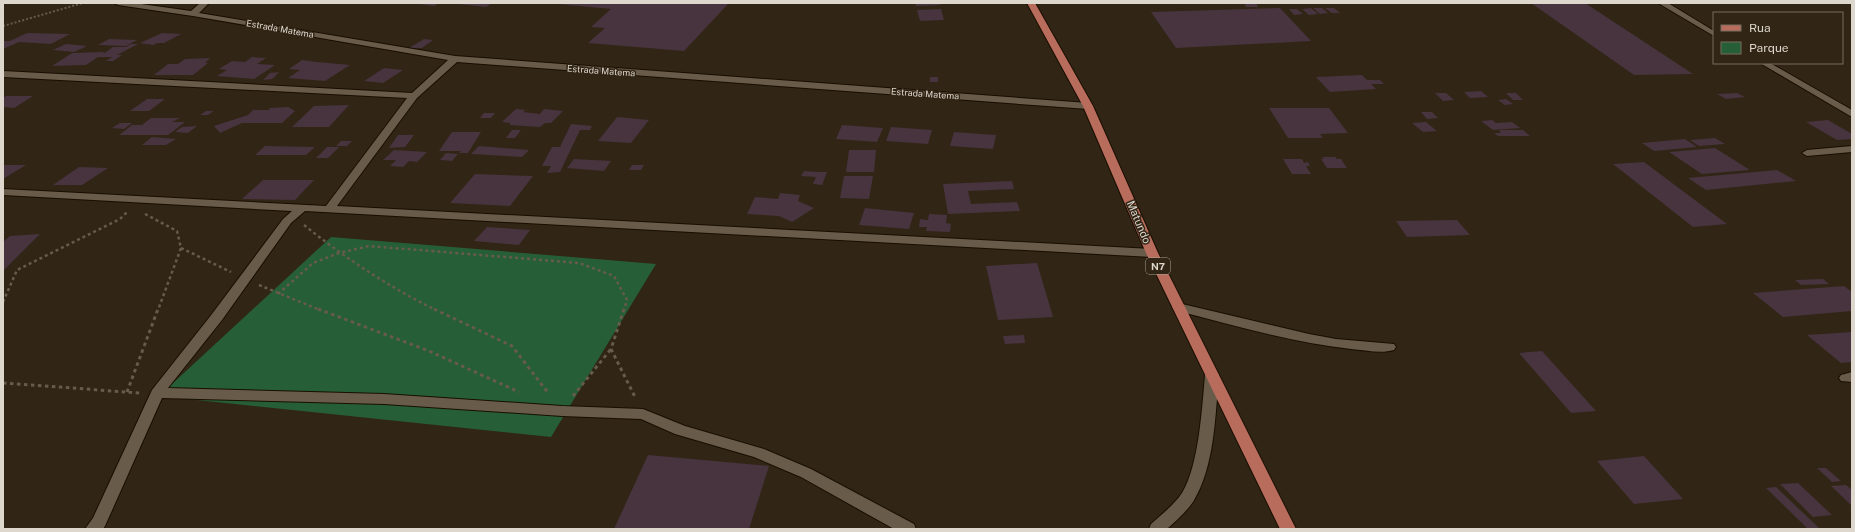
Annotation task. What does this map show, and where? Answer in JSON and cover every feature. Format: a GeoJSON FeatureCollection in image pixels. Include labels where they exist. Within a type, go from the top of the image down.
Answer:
{"type":"FeatureCollection","features":[{"type":"Feature","properties":{"kind":"main road","name":"Matundo"},"geometry":{"type":"LineString","coordinates":[[1031,3],[1088,106],[1152,253],[1288,529]]}},
{"type":"Feature","properties":{"kind":"street","name":"Estrada Matema"},"geometry":{"type":"LineString","coordinates":[[118,3],[193,14],[455,59],[1088,106]]}},
{"type":"Feature","properties":{"kind":"street"},"geometry":{"type":"LineString","coordinates":[[193,14],[205,3]]}},
{"type":"Feature","properties":{"kind":"street"},"geometry":{"type":"LineString","coordinates":[[1662,3],[1713,33]]}},
{"type":"Feature","properties":{"kind":"street"},"geometry":{"type":"LineString","coordinates":[[329,210],[414,96],[455,59]]}},
{"type":"Feature","properties":{"kind":"street"},"geometry":{"type":"LineString","coordinates":[[1766,64],[1852,114]]}},
{"type":"Feature","properties":{"kind":"street"},"geometry":{"type":"LineString","coordinates":[[3,74],[414,96]]}},
{"type":"Feature","properties":{"kind":"street"},"geometry":{"type":"LineString","coordinates":[[1807,153],[1852,149]]}},
{"type":"Feature","properties":{"kind":"street"},"geometry":{"type":"LineString","coordinates":[[3,192],[136,203],[302,208],[1152,253]]}},
{"type":"Feature","properties":{"kind":"street"},"geometry":{"type":"LineString","coordinates":[[93,529],[99,522],[157,393],[217,318],[244,278],[291,217],[302,208]]}},
{"type":"Feature","properties":{"kind":"street"},"geometry":{"type":"LineString","coordinates":[[1178,307],[1325,342],[1360,347],[1389,347]]}},
{"type":"Feature","properties":{"kind":"street"},"geometry":{"type":"LineString","coordinates":[[1157,529],[1187,498],[1197,474],[1207,424],[1212,375]]}},
{"type":"Feature","properties":{"kind":"street"},"geometry":{"type":"LineString","coordinates":[[157,393],[384,399],[562,411],[643,414],[680,430],[759,453],[806,473],[908,529]]}},
{"type":"Feature","properties":{"kind":"path"},"geometry":{"type":"LineString","coordinates":[[3,26],[83,3]]}},
{"type":"Feature","properties":{"kind":"path"},"geometry":{"type":"LineString","coordinates":[[3,302],[17,270],[120,218],[136,203],[177,231],[181,248],[127,392]]}},
{"type":"Feature","properties":{"kind":"path"},"geometry":{"type":"LineString","coordinates":[[278,294],[313,263],[339,253],[369,246],[579,263],[614,276],[627,300],[611,349],[562,411],[512,346],[412,298],[339,253],[316,233],[291,217]]}},
{"type":"Feature","properties":{"kind":"path"},"geometry":{"type":"LineString","coordinates":[[181,248],[278,294],[429,351],[527,395]]}},
{"type":"Feature","properties":{"kind":"path"},"geometry":{"type":"LineString","coordinates":[[611,349],[643,414]]}},
{"type":"Feature","properties":{"kind":"path"},"geometry":{"type":"LineString","coordinates":[[3,383],[157,393]]}},
{"type":"Feature","properties":{"kind":"green space"},"geometry":{"type":"Polygon","coordinates":[[[331,237],[656,264],[551,437],[159,396],[331,237]]]}},
{"type":"Feature","properties":{"kind":"building"},"geometry":{"type":"Polygon","coordinates":[[[413,3],[439,3],[434,6],[413,3]]]}},
{"type":"Feature","properties":{"kind":"building"},"geometry":{"type":"Polygon","coordinates":[[[450,3],[492,3],[486,7],[450,3]]]}},
{"type":"Feature","properties":{"kind":"building"},"geometry":{"type":"Polygon","coordinates":[[[548,3],[729,3],[684,51],[588,43],[605,28],[591,27],[611,9],[548,3]]]}},
{"type":"Feature","properties":{"kind":"building"},"geometry":{"type":"Polygon","coordinates":[[[915,3],[939,3],[940,5],[916,6],[915,3]]]}},
{"type":"Feature","properties":{"kind":"building"},"geometry":{"type":"Polygon","coordinates":[[[1244,3],[1256,3],[1258,7],[1246,7],[1244,3]]]}},
{"type":"Feature","properties":{"kind":"building"},"geometry":{"type":"Polygon","coordinates":[[[1531,3],[1585,3],[1693,74],[1634,75],[1531,3]]]}},
{"type":"Feature","properties":{"kind":"building"},"geometry":{"type":"Polygon","coordinates":[[[1280,8],[1311,41],[1176,48],[1151,12],[1280,8]]]}},
{"type":"Feature","properties":{"kind":"building"},"geometry":{"type":"Polygon","coordinates":[[[1311,8],[1318,14],[1309,15],[1302,9],[1311,8]]]}},
{"type":"Feature","properties":{"kind":"building"},"geometry":{"type":"Polygon","coordinates":[[[1313,8],[1322,8],[1328,13],[1320,14],[1313,8]]]}},
{"type":"Feature","properties":{"kind":"building"},"geometry":{"type":"Polygon","coordinates":[[[1325,8],[1334,8],[1340,13],[1332,13],[1325,8]]]}},
{"type":"Feature","properties":{"kind":"building"},"geometry":{"type":"Polygon","coordinates":[[[941,9],[944,20],[920,21],[917,10],[941,9]]]}},
{"type":"Feature","properties":{"kind":"building"},"geometry":{"type":"Polygon","coordinates":[[[1289,9],[1297,9],[1303,14],[1294,15],[1289,9]]]}},
{"type":"Feature","properties":{"kind":"building"},"geometry":{"type":"Polygon","coordinates":[[[27,33],[70,34],[51,44],[19,42],[3,49],[3,41],[10,41],[27,33]]]}},
{"type":"Feature","properties":{"kind":"building"},"geometry":{"type":"Polygon","coordinates":[[[162,33],[181,34],[164,43],[157,43],[153,45],[140,43],[162,33]]]}},
{"type":"Feature","properties":{"kind":"building"},"geometry":{"type":"Polygon","coordinates":[[[109,39],[137,40],[126,46],[98,45],[109,39]]]}},
{"type":"Feature","properties":{"kind":"building"},"geometry":{"type":"Polygon","coordinates":[[[424,39],[433,40],[422,48],[409,48],[424,39]]]}},
{"type":"Feature","properties":{"kind":"building"},"geometry":{"type":"Polygon","coordinates":[[[66,44],[87,46],[74,52],[53,50],[66,44]]]}},
{"type":"Feature","properties":{"kind":"building"},"geometry":{"type":"Polygon","coordinates":[[[131,44],[138,44],[117,55],[122,55],[113,61],[106,61],[112,57],[98,57],[86,65],[52,66],[72,53],[105,52],[102,55],[113,47],[126,47],[131,44]]]}},
{"type":"Feature","properties":{"kind":"building"},"geometry":{"type":"Polygon","coordinates":[[[252,57],[266,58],[257,64],[275,65],[254,79],[217,76],[227,70],[219,69],[232,61],[245,62],[252,57]]]}},
{"type":"Feature","properties":{"kind":"building"},"geometry":{"type":"Polygon","coordinates":[[[210,58],[205,63],[208,63],[193,75],[154,75],[168,64],[178,64],[185,59],[210,58]]]}},
{"type":"Feature","properties":{"kind":"building"},"geometry":{"type":"Polygon","coordinates":[[[302,60],[350,65],[325,81],[288,78],[300,70],[289,69],[302,60]]]}},
{"type":"Feature","properties":{"kind":"building"},"geometry":{"type":"Polygon","coordinates":[[[384,68],[403,70],[383,83],[364,81],[384,68]]]}},
{"type":"Feature","properties":{"kind":"building"},"geometry":{"type":"Polygon","coordinates":[[[279,72],[272,79],[263,80],[270,73],[279,72]]]}},
{"type":"Feature","properties":{"kind":"building"},"geometry":{"type":"Polygon","coordinates":[[[1362,75],[1367,80],[1380,80],[1384,84],[1371,84],[1376,89],[1330,92],[1316,77],[1362,75]]]}},
{"type":"Feature","properties":{"kind":"building"},"geometry":{"type":"Polygon","coordinates":[[[930,77],[938,77],[938,82],[930,82],[930,77]]]}},
{"type":"Feature","properties":{"kind":"building"},"geometry":{"type":"Polygon","coordinates":[[[1481,91],[1488,97],[1470,98],[1464,92],[1481,91]]]}},
{"type":"Feature","properties":{"kind":"building"},"geometry":{"type":"Polygon","coordinates":[[[1435,93],[1446,93],[1454,100],[1443,101],[1435,93]]]}},
{"type":"Feature","properties":{"kind":"building"},"geometry":{"type":"Polygon","coordinates":[[[1506,93],[1516,93],[1523,100],[1513,100],[1506,93]]]}},
{"type":"Feature","properties":{"kind":"building"},"geometry":{"type":"Polygon","coordinates":[[[1737,93],[1745,97],[1726,99],[1717,94],[1737,93]]]}},
{"type":"Feature","properties":{"kind":"building"},"geometry":{"type":"Polygon","coordinates":[[[6,96],[33,96],[14,108],[3,107],[3,98],[6,96]]]}},
{"type":"Feature","properties":{"kind":"building"},"geometry":{"type":"Polygon","coordinates":[[[147,99],[165,99],[149,111],[130,111],[147,99]]]}},
{"type":"Feature","properties":{"kind":"building"},"geometry":{"type":"Polygon","coordinates":[[[1506,99],[1513,104],[1505,105],[1498,100],[1506,99]]]}},
{"type":"Feature","properties":{"kind":"building"},"geometry":{"type":"Polygon","coordinates":[[[349,105],[329,127],[292,127],[314,106],[349,105]]]}},
{"type":"Feature","properties":{"kind":"building"},"geometry":{"type":"Polygon","coordinates":[[[288,107],[295,111],[282,123],[242,123],[220,133],[214,126],[248,115],[253,110],[269,110],[270,108],[288,107]]]}},
{"type":"Feature","properties":{"kind":"building"},"geometry":{"type":"Polygon","coordinates":[[[1269,108],[1329,108],[1348,133],[1320,134],[1323,138],[1288,138],[1269,108]]]}},
{"type":"Feature","properties":{"kind":"building"},"geometry":{"type":"Polygon","coordinates":[[[516,109],[526,110],[523,112],[540,114],[544,109],[563,111],[551,123],[545,123],[540,127],[509,125],[511,123],[502,122],[516,109]]]}},
{"type":"Feature","properties":{"kind":"building"},"geometry":{"type":"Polygon","coordinates":[[[206,111],[214,111],[208,115],[200,115],[206,111]]]}},
{"type":"Feature","properties":{"kind":"building"},"geometry":{"type":"Polygon","coordinates":[[[1421,112],[1432,112],[1438,118],[1427,119],[1421,112]]]}},
{"type":"Feature","properties":{"kind":"building"},"geometry":{"type":"Polygon","coordinates":[[[484,113],[495,113],[491,118],[480,118],[484,113]]]}},
{"type":"Feature","properties":{"kind":"building"},"geometry":{"type":"Polygon","coordinates":[[[617,117],[649,120],[631,143],[598,141],[617,117]]]}},
{"type":"Feature","properties":{"kind":"building"},"geometry":{"type":"Polygon","coordinates":[[[151,118],[180,118],[172,122],[185,122],[168,135],[119,135],[132,125],[142,125],[151,118]]]}},
{"type":"Feature","properties":{"kind":"building"},"geometry":{"type":"Polygon","coordinates":[[[1492,120],[1496,123],[1512,122],[1520,128],[1493,130],[1481,121],[1492,120]]]}},
{"type":"Feature","properties":{"kind":"building"},"geometry":{"type":"Polygon","coordinates":[[[1828,120],[1852,134],[1852,139],[1837,140],[1806,122],[1828,120]]]}},
{"type":"Feature","properties":{"kind":"building"},"geometry":{"type":"Polygon","coordinates":[[[1426,122],[1437,131],[1423,132],[1412,123],[1426,122]]]}},
{"type":"Feature","properties":{"kind":"building"},"geometry":{"type":"Polygon","coordinates":[[[120,123],[132,123],[124,129],[112,128],[120,123]]]}},
{"type":"Feature","properties":{"kind":"building"},"geometry":{"type":"Polygon","coordinates":[[[571,124],[592,126],[590,130],[580,130],[560,172],[547,173],[551,166],[542,166],[552,147],[560,147],[571,124]]]}},
{"type":"Feature","properties":{"kind":"building"},"geometry":{"type":"Polygon","coordinates":[[[842,125],[883,128],[877,142],[836,139],[842,125]]]}},
{"type":"Feature","properties":{"kind":"building"},"geometry":{"type":"Polygon","coordinates":[[[197,126],[188,133],[175,132],[182,127],[197,126]]]}},
{"type":"Feature","properties":{"kind":"building"},"geometry":{"type":"Polygon","coordinates":[[[891,127],[932,130],[928,144],[886,141],[891,127]]]}},
{"type":"Feature","properties":{"kind":"building"},"geometry":{"type":"Polygon","coordinates":[[[512,130],[521,130],[515,138],[506,138],[512,130]]]}},
{"type":"Feature","properties":{"kind":"building"},"geometry":{"type":"Polygon","coordinates":[[[1499,130],[1523,130],[1530,136],[1498,136],[1494,133],[1501,133],[1499,130]]]}},
{"type":"Feature","properties":{"kind":"building"},"geometry":{"type":"Polygon","coordinates":[[[452,132],[481,132],[468,153],[459,153],[461,151],[439,151],[452,132]]]}},
{"type":"Feature","properties":{"kind":"building"},"geometry":{"type":"Polygon","coordinates":[[[954,132],[996,135],[993,149],[950,146],[954,132]]]}},
{"type":"Feature","properties":{"kind":"building"},"geometry":{"type":"Polygon","coordinates":[[[398,135],[414,135],[405,147],[389,148],[398,135]]]}},
{"type":"Feature","properties":{"kind":"building"},"geometry":{"type":"Polygon","coordinates":[[[152,137],[176,139],[166,145],[142,145],[152,137]]]}},
{"type":"Feature","properties":{"kind":"building"},"geometry":{"type":"Polygon","coordinates":[[[1715,138],[1725,144],[1699,146],[1690,140],[1715,138]]]}},
{"type":"Feature","properties":{"kind":"building"},"geometry":{"type":"Polygon","coordinates":[[[1685,139],[1697,147],[1654,151],[1642,143],[1685,139]]]}},
{"type":"Feature","properties":{"kind":"building"},"geometry":{"type":"Polygon","coordinates":[[[341,141],[352,141],[347,146],[336,146],[341,141]]]}},
{"type":"Feature","properties":{"kind":"building"},"geometry":{"type":"Polygon","coordinates":[[[265,146],[315,147],[306,155],[255,155],[265,146]]]}},
{"type":"Feature","properties":{"kind":"building"},"geometry":{"type":"Polygon","coordinates":[[[479,146],[529,150],[522,157],[471,154],[479,146]]]}},
{"type":"Feature","properties":{"kind":"building"},"geometry":{"type":"Polygon","coordinates":[[[327,147],[339,147],[328,158],[316,158],[327,147]]]}},
{"type":"Feature","properties":{"kind":"building"},"geometry":{"type":"Polygon","coordinates":[[[1715,148],[1750,170],[1702,174],[1669,152],[1715,148]]]}},
{"type":"Feature","properties":{"kind":"building"},"geometry":{"type":"Polygon","coordinates":[[[394,150],[427,152],[417,162],[409,161],[403,167],[390,166],[396,160],[383,160],[394,150]]]}},
{"type":"Feature","properties":{"kind":"building"},"geometry":{"type":"Polygon","coordinates":[[[849,150],[876,150],[874,172],[846,172],[849,150]]]}},
{"type":"Feature","properties":{"kind":"building"},"geometry":{"type":"Polygon","coordinates":[[[446,153],[458,154],[452,161],[440,160],[446,153]]]}},
{"type":"Feature","properties":{"kind":"building"},"geometry":{"type":"Polygon","coordinates":[[[1322,157],[1335,157],[1337,159],[1341,159],[1347,168],[1327,168],[1321,159],[1324,159],[1322,157]]]}},
{"type":"Feature","properties":{"kind":"building"},"geometry":{"type":"Polygon","coordinates":[[[574,159],[611,161],[604,171],[567,168],[574,159]]]}},
{"type":"Feature","properties":{"kind":"building"},"geometry":{"type":"Polygon","coordinates":[[[1283,159],[1302,159],[1304,163],[1308,162],[1310,166],[1306,166],[1311,174],[1292,174],[1283,159]]]}},
{"type":"Feature","properties":{"kind":"building"},"geometry":{"type":"Polygon","coordinates":[[[1644,162],[1727,224],[1693,227],[1613,164],[1644,162]]]}},
{"type":"Feature","properties":{"kind":"building"},"geometry":{"type":"Polygon","coordinates":[[[3,165],[26,165],[3,179],[3,165]]]}},
{"type":"Feature","properties":{"kind":"building"},"geometry":{"type":"Polygon","coordinates":[[[632,165],[644,165],[641,170],[629,170],[632,165]]]}},
{"type":"Feature","properties":{"kind":"building"},"geometry":{"type":"Polygon","coordinates":[[[79,167],[108,168],[82,185],[53,185],[79,167]]]}},
{"type":"Feature","properties":{"kind":"building"},"geometry":{"type":"Polygon","coordinates":[[[1777,170],[1796,181],[1706,190],[1688,178],[1777,170]]]}},
{"type":"Feature","properties":{"kind":"building"},"geometry":{"type":"Polygon","coordinates":[[[804,171],[827,172],[822,185],[813,184],[816,177],[801,176],[804,171]]]}},
{"type":"Feature","properties":{"kind":"building"},"geometry":{"type":"Polygon","coordinates":[[[475,174],[533,176],[510,206],[450,203],[475,174]]]}},
{"type":"Feature","properties":{"kind":"building"},"geometry":{"type":"Polygon","coordinates":[[[844,176],[873,176],[869,199],[840,198],[844,176]]]}},
{"type":"Feature","properties":{"kind":"building"},"geometry":{"type":"Polygon","coordinates":[[[263,180],[314,180],[295,200],[242,199],[263,180]]]}},
{"type":"Feature","properties":{"kind":"building"},"geometry":{"type":"Polygon","coordinates":[[[1012,181],[1014,189],[968,191],[971,204],[1017,202],[1020,211],[948,214],[943,184],[1012,181]]]}},
{"type":"Feature","properties":{"kind":"building"},"geometry":{"type":"Polygon","coordinates":[[[780,193],[800,195],[798,201],[814,208],[792,222],[779,216],[747,214],[755,197],[778,199],[780,193]]]}},
{"type":"Feature","properties":{"kind":"building"},"geometry":{"type":"Polygon","coordinates":[[[865,208],[914,213],[909,229],[859,225],[865,208]]]}},
{"type":"Feature","properties":{"kind":"building"},"geometry":{"type":"Polygon","coordinates":[[[929,214],[947,215],[946,223],[951,224],[950,232],[926,231],[927,227],[919,227],[920,219],[928,220],[929,214]]]}},
{"type":"Feature","properties":{"kind":"building"},"geometry":{"type":"Polygon","coordinates":[[[1457,220],[1470,235],[1407,237],[1396,221],[1457,220]]]}},
{"type":"Feature","properties":{"kind":"building"},"geometry":{"type":"Polygon","coordinates":[[[487,227],[530,230],[519,245],[474,241],[487,227]]]}},
{"type":"Feature","properties":{"kind":"building"},"geometry":{"type":"Polygon","coordinates":[[[40,234],[3,271],[3,242],[10,236],[40,234]]]}},
{"type":"Feature","properties":{"kind":"building"},"geometry":{"type":"Polygon","coordinates":[[[1037,263],[1053,317],[998,320],[986,266],[1037,263]]]}},
{"type":"Feature","properties":{"kind":"building"},"geometry":{"type":"Polygon","coordinates":[[[1823,279],[1829,284],[1801,285],[1795,280],[1823,279]]]}},
{"type":"Feature","properties":{"kind":"building"},"geometry":{"type":"Polygon","coordinates":[[[1844,286],[1852,292],[1852,311],[1783,317],[1753,293],[1844,286]]]}},
{"type":"Feature","properties":{"kind":"building"},"geometry":{"type":"Polygon","coordinates":[[[1852,332],[1852,362],[1841,363],[1807,335],[1852,332]]]}},
{"type":"Feature","properties":{"kind":"building"},"geometry":{"type":"Polygon","coordinates":[[[1024,335],[1025,343],[1005,344],[1003,336],[1024,335]]]}},
{"type":"Feature","properties":{"kind":"building"},"geometry":{"type":"Polygon","coordinates":[[[1542,351],[1596,411],[1571,413],[1519,353],[1542,351]]]}},
{"type":"Feature","properties":{"kind":"building"},"geometry":{"type":"Polygon","coordinates":[[[648,455],[769,466],[749,529],[614,529],[648,455]]]}},
{"type":"Feature","properties":{"kind":"building"},"geometry":{"type":"Polygon","coordinates":[[[1644,456],[1683,499],[1634,504],[1597,461],[1644,456]]]}},
{"type":"Feature","properties":{"kind":"building"},"geometry":{"type":"Polygon","coordinates":[[[1817,468],[1826,468],[1841,481],[1832,482],[1817,468]]]}},
{"type":"Feature","properties":{"kind":"building"},"geometry":{"type":"Polygon","coordinates":[[[1798,483],[1832,515],[1813,517],[1780,484],[1798,483]]]}},
{"type":"Feature","properties":{"kind":"building"},"geometry":{"type":"Polygon","coordinates":[[[1846,485],[1852,490],[1852,506],[1831,486],[1846,485]]]}},
{"type":"Feature","properties":{"kind":"building"},"geometry":{"type":"Polygon","coordinates":[[[1776,487],[1819,528],[1808,529],[1766,488],[1776,487]]]}}]}
